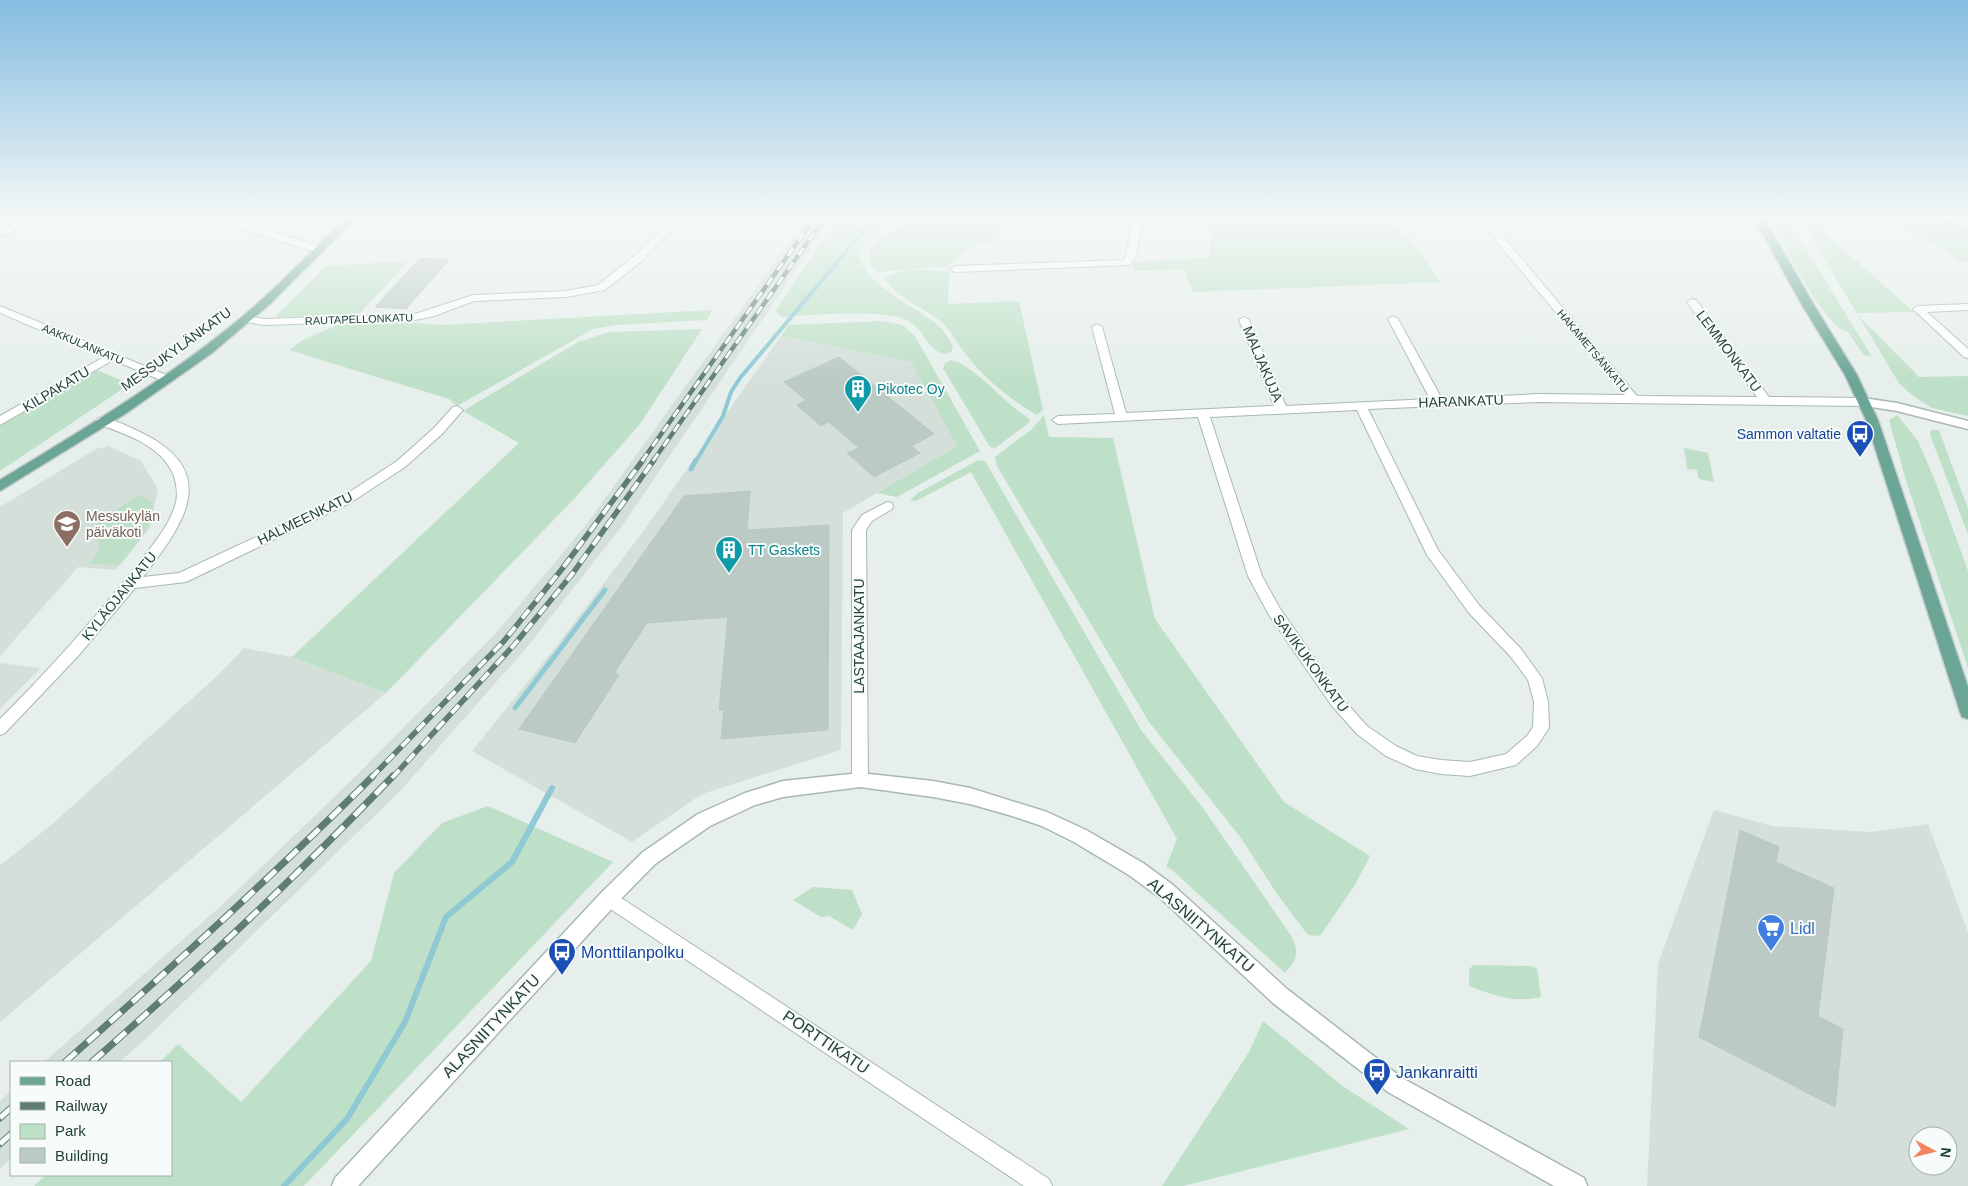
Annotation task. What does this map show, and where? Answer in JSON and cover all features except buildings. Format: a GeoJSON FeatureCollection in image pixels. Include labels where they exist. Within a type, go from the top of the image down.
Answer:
{"type":"FeatureCollection","features":[{"type":"Feature","properties":{"kind":"main road","name":"MESSUKYLÄNKATU"},"geometry":{"type":"LineString","coordinates":[[0,486],[167,379],[246,319],[296,271]]}},
{"type":"Feature","properties":{"kind":"main road"},"geometry":{"type":"LineString","coordinates":[[1789,271],[1864,402],[1887,462],[1968,712]]}},
{"type":"Feature","properties":{"kind":"street","name":"RAUTAPELLONKATU"},"geometry":{"type":"LineString","coordinates":[[246,319],[264,322],[415,317],[430,314],[473,298],[566,294],[593,290],[611,281],[621,271]]}},
{"type":"Feature","properties":{"kind":"street","name":"HAKAMETSÄNKATU"},"geometry":{"type":"LineString","coordinates":[[1526,271],[1634,399]]}},
{"type":"Feature","properties":{"kind":"street","name":"LEMMONKATU"},"geometry":{"type":"LineString","coordinates":[[1692,302],[1765,400]]}},
{"type":"Feature","properties":{"kind":"street"},"geometry":{"type":"LineString","coordinates":[[1968,307],[1918,309],[1968,355]]}},
{"type":"Feature","properties":{"kind":"street","name":"AAKKULANKATU"},"geometry":{"type":"LineString","coordinates":[[0,309],[167,379]]}},
{"type":"Feature","properties":{"kind":"street"},"geometry":{"type":"LineString","coordinates":[[1393,319],[1437,401]]}},
{"type":"Feature","properties":{"kind":"street","name":"MALJAKUJA"},"geometry":{"type":"LineString","coordinates":[[1244,320],[1281,409]]}},
{"type":"Feature","properties":{"kind":"street"},"geometry":{"type":"LineString","coordinates":[[1097,327],[1121,416]]}},
{"type":"Feature","properties":{"kind":"street","name":"KILPAKATU"},"geometry":{"type":"LineString","coordinates":[[0,421],[111,357]]}},
{"type":"Feature","properties":{"kind":"street","name":"HARANKATU"},"geometry":{"type":"LineString","coordinates":[[1058,420],[1437,401],[1539,398],[1864,402]]}},
{"type":"Feature","properties":{"kind":"street"},"geometry":{"type":"LineString","coordinates":[[1864,402],[1898,407],[1968,425]]}},
{"type":"Feature","properties":{"kind":"street","name":"SAVIKUKONKATU"},"geometry":{"type":"LineString","coordinates":[[1203,413],[1255,576],[1274,612],[1337,702],[1362,730],[1390,751],[1415,762],[1441,767],[1470,769],[1510,760],[1532,740],[1541,728],[1541,702],[1535,678],[1516,653],[1474,609],[1432,552],[1360,405]]}},
{"type":"Feature","properties":{"kind":"street","name":"HALMEENKATU"},"geometry":{"type":"LineString","coordinates":[[131,583],[181,578],[346,500],[401,464],[458,410]]}},
{"type":"Feature","properties":{"kind":"street","name":"KYLÄOJANKATU"},"geometry":{"type":"LineString","coordinates":[[0,729],[65,663],[131,583],[166,536],[182,502],[180,477],[169,458],[149,440],[102,421]]}},
{"type":"Feature","properties":{"kind":"street","name":"LASTAAJANKATU"},"geometry":{"type":"LineString","coordinates":[[860,780],[859,530],[867,518],[887,506]]}},
{"type":"Feature","properties":{"kind":"street","name":"ALASNIITYNKATU"},"geometry":{"type":"LineString","coordinates":[[343,1186],[609,898],[649,858],[680,835],[727,808],[751,798],[783,789],[860,780],[903,784],[970,796],[1047,820],[1087,840],[1136,869],[1166,891],[1280,996],[1394,1086],[1576,1186]]}},
{"type":"Feature","properties":{"kind":"street","name":"PORTTIKATU"},"geometry":{"type":"LineString","coordinates":[[609,898],[1042,1186]]}},
{"type":"Feature","properties":{"kind":"shaded area"},"geometry":{"type":"Polygon","coordinates":[[[768,271],[795,271],[622,526],[528,646],[402,789],[121,1061],[45,1061],[222,905],[358,774],[495,634],[586,525],[768,271]]]}},
{"type":"Feature","properties":{"kind":"shaded area"},"geometry":{"type":"Polygon","coordinates":[[[781,336],[911,362],[957,446],[843,513],[841,750],[702,794],[632,842],[472,751],[554,649],[642,533],[781,336]]]}},
{"type":"Feature","properties":{"kind":"shaded area","name":"Messukylän päiväkoti"},"geometry":{"type":"Polygon","coordinates":[[[108,446],[141,461],[158,489],[150,528],[116,570],[78,567],[0,656],[0,507],[96,449],[108,446]]]}},
{"type":"Feature","properties":{"kind":"shaded area"},"geometry":{"type":"Polygon","coordinates":[[[244,648],[292,657],[386,693],[0,1022],[0,865],[50,826],[216,677],[244,648]]]}},
{"type":"Feature","properties":{"kind":"shaded area"},"geometry":{"type":"Polygon","coordinates":[[[0,663],[41,668],[0,709],[0,663]]]}},
{"type":"Feature","properties":{"kind":"shaded area"},"geometry":{"type":"Polygon","coordinates":[[[1714,810],[1772,826],[1870,832],[1928,824],[1968,932],[1968,1186],[1647,1186],[1658,964],[1714,810]]]}},
{"type":"Feature","properties":{"kind":"shaded area"},"geometry":{"type":"Polygon","coordinates":[[[10,1092],[10,1160],[0,1169],[0,1101],[10,1092]]]}},
{"type":"Feature","properties":{"kind":"green space"},"geometry":{"type":"Polygon","coordinates":[[[321,271],[399,271],[357,316],[278,317],[277,315],[321,271]]]}},
{"type":"Feature","properties":{"kind":"green space"},"geometry":{"type":"Polygon","coordinates":[[[802,271],[867,271],[889,292],[940,327],[953,346],[951,352],[946,354],[934,349],[918,328],[907,320],[896,317],[846,314],[782,317],[775,311],[802,271]]]}},
{"type":"Feature","properties":{"kind":"green space"},"geometry":{"type":"Polygon","coordinates":[[[1185,271],[1433,271],[1440,282],[1193,292],[1185,271]]]}},
{"type":"Feature","properties":{"kind":"green space"},"geometry":{"type":"Polygon","coordinates":[[[1798,271],[1820,271],[1872,357],[1864,355],[1848,332],[1838,327],[1827,316],[1798,271]]]}},
{"type":"Feature","properties":{"kind":"green space"},"geometry":{"type":"Polygon","coordinates":[[[1832,271],[1868,271],[1914,312],[1857,313],[1832,271]]]}},
{"type":"Feature","properties":{"kind":"green space"},"geometry":{"type":"Polygon","coordinates":[[[900,272],[949,272],[948,304],[1019,301],[1043,410],[1037,415],[1007,395],[971,361],[944,324],[891,287],[885,280],[889,276],[900,272]]]}},
{"type":"Feature","properties":{"kind":"green space"},"geometry":{"type":"Polygon","coordinates":[[[712,310],[707,320],[616,325],[593,329],[457,406],[449,399],[289,350],[301,341],[337,325],[406,322],[442,325],[712,310]]]}},
{"type":"Feature","properties":{"kind":"green space"},"geometry":{"type":"Polygon","coordinates":[[[1858,315],[1919,377],[1968,376],[1968,416],[1932,408],[1912,395],[1899,383],[1858,315]]]}},
{"type":"Feature","properties":{"kind":"green space"},"geometry":{"type":"Polygon","coordinates":[[[882,321],[902,325],[915,336],[980,451],[897,497],[877,493],[957,446],[911,362],[781,336],[789,325],[882,321]]]}},
{"type":"Feature","properties":{"kind":"green space"},"geometry":{"type":"Polygon","coordinates":[[[702,329],[640,424],[573,500],[386,693],[292,657],[519,443],[463,411],[578,342],[609,332],[702,329]]]}},
{"type":"Feature","properties":{"kind":"green space"},"geometry":{"type":"Polygon","coordinates":[[[951,360],[961,364],[980,377],[1030,419],[1029,423],[995,448],[990,447],[943,368],[945,363],[951,360]]]}},
{"type":"Feature","properties":{"kind":"green space"},"geometry":{"type":"Polygon","coordinates":[[[97,370],[130,384],[0,471],[0,424],[97,370]]]}},
{"type":"Feature","properties":{"kind":"green space"},"geometry":{"type":"Polygon","coordinates":[[[1044,415],[1049,437],[1113,438],[1155,619],[1284,802],[1370,856],[1355,885],[1320,936],[1309,935],[1304,930],[1277,894],[1241,838],[1149,722],[997,466],[995,457],[1032,429],[1044,415]]]}},
{"type":"Feature","properties":{"kind":"green space"},"geometry":{"type":"Polygon","coordinates":[[[1897,415],[1918,441],[1936,483],[1968,571],[1968,668],[1905,477],[1889,420],[1897,415]]]}},
{"type":"Feature","properties":{"kind":"green space"},"geometry":{"type":"Polygon","coordinates":[[[1931,430],[1939,430],[1968,509],[1968,534],[1930,435],[1931,430]]]}},
{"type":"Feature","properties":{"kind":"green space"},"geometry":{"type":"Polygon","coordinates":[[[1684,448],[1708,453],[1714,482],[1699,479],[1697,470],[1687,469],[1684,448]]]}},
{"type":"Feature","properties":{"kind":"green space"},"geometry":{"type":"Polygon","coordinates":[[[978,460],[985,461],[1141,730],[1203,808],[1292,937],[1296,948],[1296,956],[1292,965],[1285,973],[1172,870],[1166,867],[1177,839],[971,472],[916,501],[910,500],[918,493],[978,460]]]}},
{"type":"Feature","properties":{"kind":"green space"},"geometry":{"type":"Polygon","coordinates":[[[138,495],[152,501],[151,519],[143,535],[120,565],[89,564],[99,550],[99,543],[93,536],[96,534],[88,529],[138,495]]]}},
{"type":"Feature","properties":{"kind":"green space"},"geometry":{"type":"Polygon","coordinates":[[[488,806],[613,862],[304,1186],[34,1186],[45,1176],[172,1176],[172,1061],[161,1061],[178,1044],[241,1102],[371,961],[394,873],[442,823],[488,806]]]}},
{"type":"Feature","properties":{"kind":"green space"},"geometry":{"type":"Polygon","coordinates":[[[813,887],[852,890],[862,914],[853,930],[829,916],[821,917],[793,900],[813,887]]]}},
{"type":"Feature","properties":{"kind":"green space"},"geometry":{"type":"Polygon","coordinates":[[[1473,965],[1531,966],[1537,968],[1541,997],[1513,999],[1469,986],[1469,970],[1473,965]]]}},
{"type":"Feature","properties":{"kind":"green space"},"geometry":{"type":"Polygon","coordinates":[[[1263,1021],[1344,1087],[1409,1129],[1183,1186],[1162,1186],[1249,1052],[1263,1021]]]}},
{"type":"Feature","properties":{"kind":"waterway"},"geometry":{"type":"LineString","coordinates":[[696,461],[723,416],[731,392],[740,378],[830,271]]}},
{"type":"Feature","properties":{"kind":"waterway"},"geometry":{"type":"LineString","coordinates":[[691,469],[696,460]]}},
{"type":"Feature","properties":{"kind":"waterway"},"geometry":{"type":"LineString","coordinates":[[515,708],[605,590]]}},
{"type":"Feature","properties":{"kind":"waterway"},"geometry":{"type":"LineString","coordinates":[[284,1186],[347,1119],[405,1022],[446,917],[512,862],[552,788]]}},
{"type":"Feature","properties":{"kind":"railway"},"geometry":{"type":"LineString","coordinates":[[642,461],[777,271]]}},
{"type":"Feature","properties":{"kind":"railway"},"geometry":{"type":"LineString","coordinates":[[653,461],[787,271]]}},
{"type":"Feature","properties":{"kind":"railway"},"geometry":{"type":"LineString","coordinates":[[372,777],[504,641],[562,569],[643,460]]}},
{"type":"Feature","properties":{"kind":"railway"},"geometry":{"type":"LineString","coordinates":[[392,778],[514,645],[573,573],[654,460]]}},
{"type":"Feature","properties":{"kind":"railway"},"geometry":{"type":"LineString","coordinates":[[93,1061],[246,922],[393,776]]}},
{"type":"Feature","properties":{"kind":"railway"},"geometry":{"type":"LineString","coordinates":[[66,1061],[221,921],[372,777]]}},
{"type":"Feature","properties":{"kind":"railway"},"geometry":{"type":"LineString","coordinates":[[0,1118],[10,1109]]}},
{"type":"Feature","properties":{"kind":"railway"},"geometry":{"type":"LineString","coordinates":[[0,1144],[10,1135]]}},
{"type":"Feature","properties":{"kind":"place","name":"Pikotec Oy"},"geometry":{"type":"Point","coordinates":[858,413]}},
{"type":"Feature","properties":{"kind":"place","name":"Sammon valtatie"},"geometry":{"type":"Point","coordinates":[1860,458]}},
{"type":"Feature","properties":{"kind":"place","name":"Messukylän päiväkoti"},"geometry":{"type":"Point","coordinates":[67,548]}},
{"type":"Feature","properties":{"kind":"place","name":"TT Gaskets"},"geometry":{"type":"Point","coordinates":[729,574]}},
{"type":"Feature","properties":{"kind":"place","name":"Lidl"},"geometry":{"type":"Point","coordinates":[1771,952]}},
{"type":"Feature","properties":{"kind":"place","name":"Monttilanpolku"},"geometry":{"type":"Point","coordinates":[562,976]}},
{"type":"Feature","properties":{"kind":"place","name":"Jankanraitti"},"geometry":{"type":"Point","coordinates":[1377,1096]}}]}
